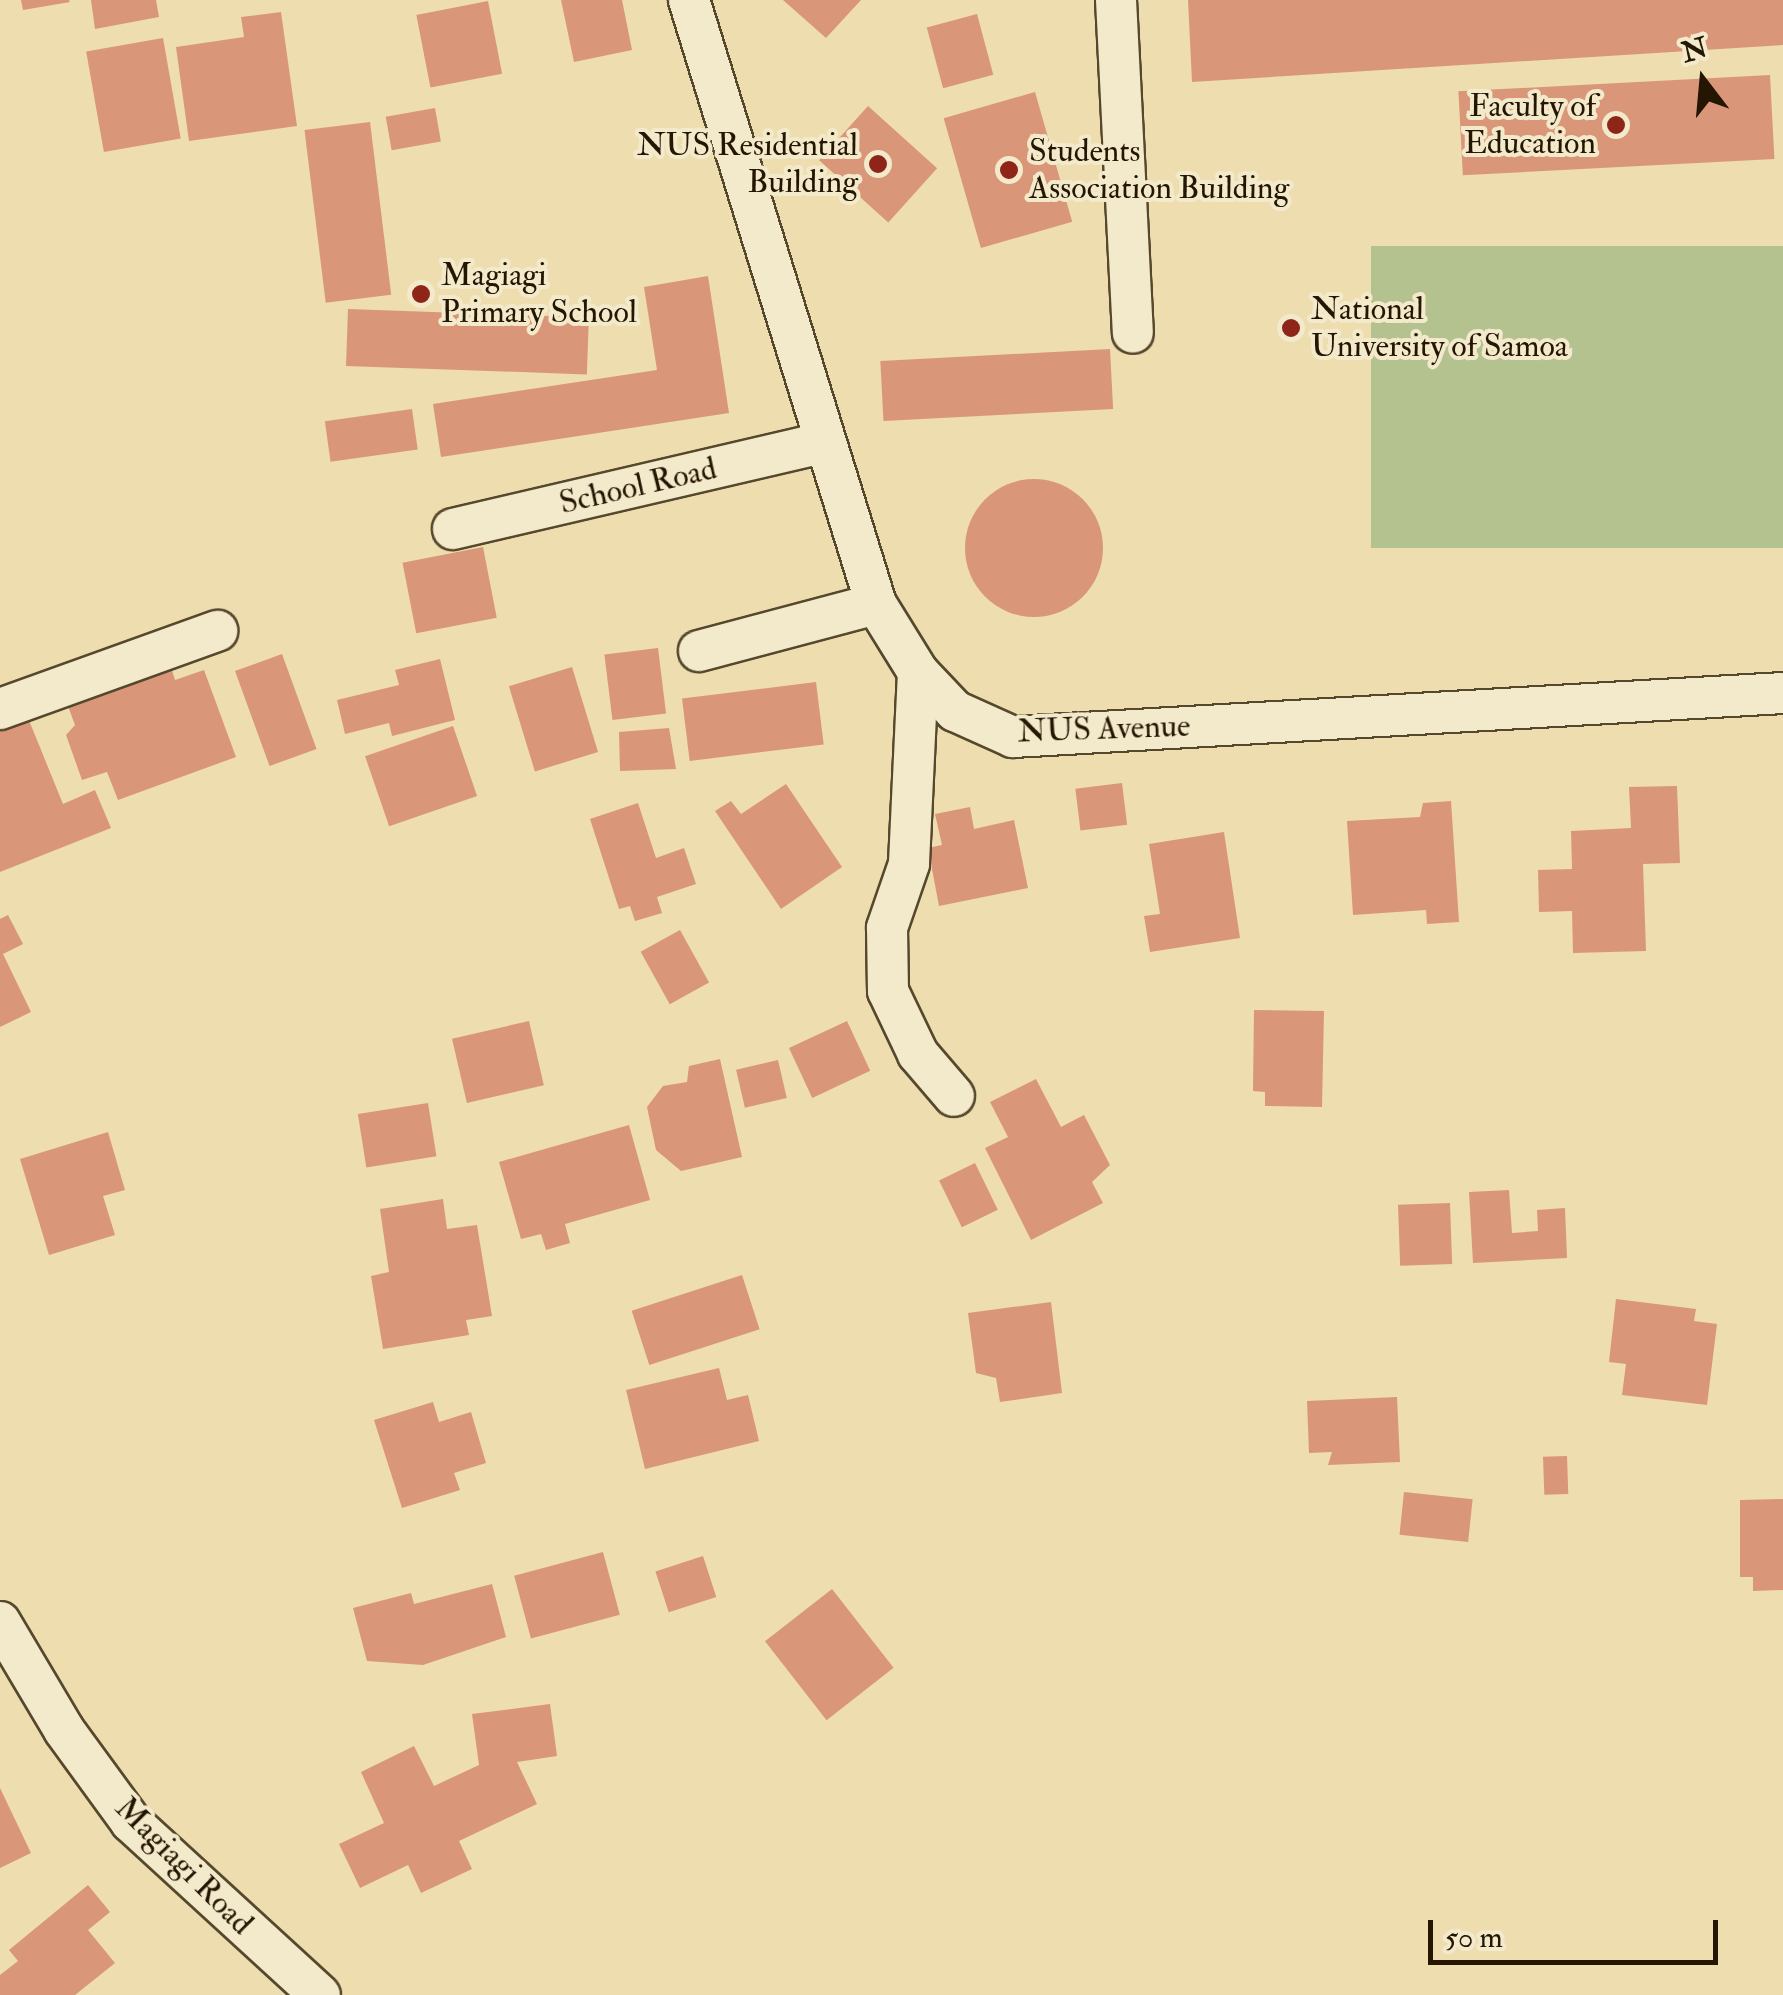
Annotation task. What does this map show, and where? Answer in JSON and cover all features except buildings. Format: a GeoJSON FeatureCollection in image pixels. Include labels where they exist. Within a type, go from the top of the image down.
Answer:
{"type":"FeatureCollection","features":[{"type":"Feature","properties":{"kind":"street","name":"NUS Avenue"},"geometry":{"type":"LineString","coordinates":[[689,0],[823,443],[876,604],[918,672],[955,711],[1013,737],[1783,693]]}},
{"type":"Feature","properties":{"kind":"street"},"geometry":{"type":"LineString","coordinates":[[1116,0],[1133,332]]}},
{"type":"Feature","properties":{"kind":"street","name":"School Road"},"geometry":{"type":"LineString","coordinates":[[453,529],[823,443]]}},
{"type":"Feature","properties":{"kind":"street"},"geometry":{"type":"LineString","coordinates":[[699,651],[876,604]]}},
{"type":"Feature","properties":{"kind":"street"},"geometry":{"type":"LineString","coordinates":[[0,709],[217,631]]}},
{"type":"Feature","properties":{"kind":"street"},"geometry":{"type":"LineString","coordinates":[[918,672],[909,864],[887,928],[888,991],[918,1054],[954,1096]]}},
{"type":"Feature","properties":{"kind":"street","name":"Magiagi Road"},"geometry":{"type":"LineString","coordinates":[[0,1622],[64,1730],[131,1822],[320,1995]]}},
{"type":"Feature","properties":{"kind":"green space"},"geometry":{"type":"Polygon","coordinates":[[[1371,246],[1783,246],[1783,548],[1371,548],[1371,246]]]}},
{"type":"Feature","properties":{"kind":"place","name":"Faculty of Education"},"geometry":{"type":"Point","coordinates":[1616,125]}},
{"type":"Feature","properties":{"kind":"place","name":"NUS Residential Building"},"geometry":{"type":"Point","coordinates":[878,164]}},
{"type":"Feature","properties":{"kind":"place","name":"Students Association Building"},"geometry":{"type":"Point","coordinates":[1009,170]}},
{"type":"Feature","properties":{"kind":"place","name":"Magiagi Primary School"},"geometry":{"type":"Point","coordinates":[421,294]}},
{"type":"Feature","properties":{"kind":"place","name":"National University of Samoa"},"geometry":{"type":"Point","coordinates":[1291,328]}}]}
